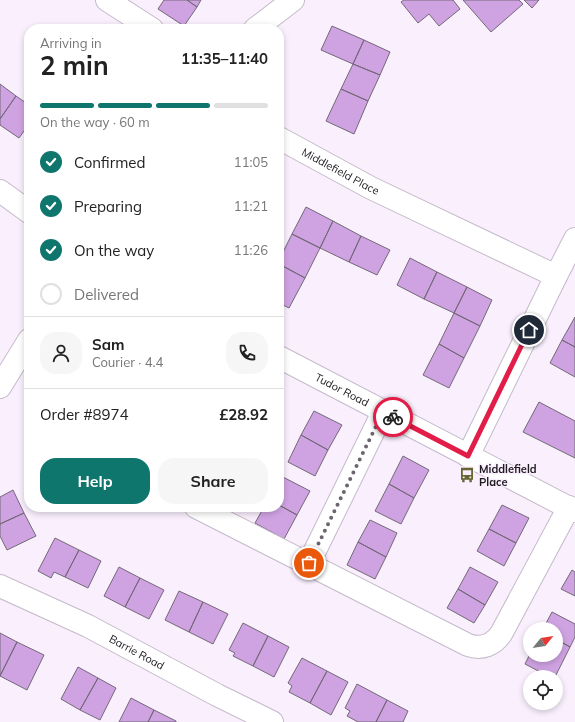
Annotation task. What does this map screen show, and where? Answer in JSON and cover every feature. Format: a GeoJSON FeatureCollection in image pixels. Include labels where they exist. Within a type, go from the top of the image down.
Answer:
{"type":"FeatureCollection","features":[{"type":"Feature","properties":{"kind":"street"},"geometry":{"type":"LineString","coordinates":[[107,0],[144,24]]}},
{"type":"Feature","properties":{"kind":"street"},"geometry":{"type":"LineString","coordinates":[[262,24],[293,0]]}},
{"type":"Feature","properties":{"kind":"street","name":"Middlefield Place"},"geometry":{"type":"LineString","coordinates":[[284,141],[371,188],[556,276]]}},
{"type":"Feature","properties":{"kind":"street"},"geometry":{"type":"LineString","coordinates":[[0,191],[24,208]]}},
{"type":"Feature","properties":{"kind":"street"},"geometry":{"type":"LineString","coordinates":[[468,456],[575,239]]}},
{"type":"Feature","properties":{"kind":"street"},"geometry":{"type":"LineString","coordinates":[[0,387],[24,348]]}},
{"type":"Feature","properties":{"kind":"street","name":"Tudor Road"},"geometry":{"type":"LineString","coordinates":[[284,361],[572,509]]}},
{"type":"Feature","properties":{"kind":"street"},"geometry":{"type":"LineString","coordinates":[[309,563],[383,412]]}},
{"type":"Feature","properties":{"kind":"street"},"geometry":{"type":"LineString","coordinates":[[206,512],[468,645],[474,647],[484,647],[492,643],[501,634],[572,509]]}},
{"type":"Feature","properties":{"kind":"street","name":"Barrie Road"},"geometry":{"type":"LineString","coordinates":[[0,586],[88,626],[217,695],[272,722]]}},
{"type":"Feature","properties":{"kind":"building"},"geometry":{"type":"Polygon","coordinates":[[[164,0],[187,0],[197,7],[185,24],[181,24],[158,9],[164,0]]]}},
{"type":"Feature","properties":{"kind":"building"},"geometry":{"type":"Polygon","coordinates":[[[187,0],[201,0],[197,7],[187,0]]]}},
{"type":"Feature","properties":{"kind":"building"},"geometry":{"type":"Polygon","coordinates":[[[404,0],[453,0],[460,9],[439,26],[429,14],[418,23],[401,2],[404,0]]]}},
{"type":"Feature","properties":{"kind":"building"},"geometry":{"type":"Polygon","coordinates":[[[463,0],[519,0],[523,4],[491,32],[463,0]]]}},
{"type":"Feature","properties":{"kind":"building"},"geometry":{"type":"Polygon","coordinates":[[[524,0],[539,0],[532,8],[524,0]]]}},
{"type":"Feature","properties":{"kind":"building"},"geometry":{"type":"Polygon","coordinates":[[[332,26],[364,40],[353,64],[321,50],[332,26]]]}},
{"type":"Feature","properties":{"kind":"building"},"geometry":{"type":"Polygon","coordinates":[[[364,40],[390,52],[380,75],[353,64],[364,40]]]}},
{"type":"Feature","properties":{"kind":"building"},"geometry":{"type":"Polygon","coordinates":[[[353,64],[380,75],[368,101],[341,89],[353,64]]]}},
{"type":"Feature","properties":{"kind":"building"},"geometry":{"type":"Polygon","coordinates":[[[0,84],[16,96],[0,119],[0,84]]]}},
{"type":"Feature","properties":{"kind":"building"},"geometry":{"type":"Polygon","coordinates":[[[341,89],[368,101],[354,134],[326,121],[341,89]]]}},
{"type":"Feature","properties":{"kind":"building"},"geometry":{"type":"Polygon","coordinates":[[[16,96],[24,102],[24,131],[19,138],[0,125],[0,119],[16,96]]]}},
{"type":"Feature","properties":{"kind":"building"},"geometry":{"type":"Polygon","coordinates":[[[306,207],[333,221],[320,248],[292,234],[306,207]]]}},
{"type":"Feature","properties":{"kind":"building"},"geometry":{"type":"Polygon","coordinates":[[[333,221],[361,236],[349,262],[320,248],[333,221]]]}},
{"type":"Feature","properties":{"kind":"building"},"geometry":{"type":"Polygon","coordinates":[[[292,234],[320,248],[305,278],[284,267],[284,250],[292,234]]]}},
{"type":"Feature","properties":{"kind":"building"},"geometry":{"type":"Polygon","coordinates":[[[361,236],[390,250],[377,275],[349,262],[361,236]]]}},
{"type":"Feature","properties":{"kind":"building"},"geometry":{"type":"Polygon","coordinates":[[[410,258],[437,272],[424,299],[397,285],[410,258]]]}},
{"type":"Feature","properties":{"kind":"building"},"geometry":{"type":"Polygon","coordinates":[[[284,267],[305,278],[289,308],[284,306],[284,267]]]}},
{"type":"Feature","properties":{"kind":"building"},"geometry":{"type":"Polygon","coordinates":[[[437,272],[467,287],[454,313],[424,299],[437,272]]]}},
{"type":"Feature","properties":{"kind":"building"},"geometry":{"type":"Polygon","coordinates":[[[467,287],[492,300],[480,326],[454,313],[467,287]]]}},
{"type":"Feature","properties":{"kind":"building"},"geometry":{"type":"Polygon","coordinates":[[[454,313],[480,326],[464,358],[439,344],[454,313]]]}},
{"type":"Feature","properties":{"kind":"building"},"geometry":{"type":"Polygon","coordinates":[[[575,317],[575,347],[562,340],[575,317]]]}},
{"type":"Feature","properties":{"kind":"building"},"geometry":{"type":"Polygon","coordinates":[[[562,340],[575,347],[575,377],[550,363],[562,340]]]}},
{"type":"Feature","properties":{"kind":"building"},"geometry":{"type":"Polygon","coordinates":[[[439,344],[464,358],[449,388],[423,375],[439,344]]]}},
{"type":"Feature","properties":{"kind":"building"},"geometry":{"type":"Polygon","coordinates":[[[539,402],[575,421],[575,458],[523,432],[539,402]]]}},
{"type":"Feature","properties":{"kind":"building"},"geometry":{"type":"Polygon","coordinates":[[[314,411],[342,425],[328,450],[301,435],[314,411]]]}},
{"type":"Feature","properties":{"kind":"building"},"geometry":{"type":"Polygon","coordinates":[[[301,435],[328,450],[315,476],[288,462],[301,435]]]}},
{"type":"Feature","properties":{"kind":"building"},"geometry":{"type":"Polygon","coordinates":[[[403,456],[429,470],[414,498],[389,484],[403,456]]]}},
{"type":"Feature","properties":{"kind":"building"},"geometry":{"type":"Polygon","coordinates":[[[284,478],[310,491],[297,515],[284,508],[284,478]]]}},
{"type":"Feature","properties":{"kind":"building"},"geometry":{"type":"Polygon","coordinates":[[[389,484],[414,498],[401,524],[375,511],[389,484]]]}},
{"type":"Feature","properties":{"kind":"building"},"geometry":{"type":"Polygon","coordinates":[[[13,490],[24,513],[0,524],[0,497],[13,490]]]}},
{"type":"Feature","properties":{"kind":"building"},"geometry":{"type":"Polygon","coordinates":[[[502,505],[529,518],[516,543],[489,529],[502,505]]]}},
{"type":"Feature","properties":{"kind":"building"},"geometry":{"type":"Polygon","coordinates":[[[284,508],[297,515],[284,539],[255,523],[261,512],[284,512],[284,508]]]}},
{"type":"Feature","properties":{"kind":"building"},"geometry":{"type":"Polygon","coordinates":[[[24,513],[36,536],[7,550],[0,536],[0,524],[24,513]]]}},
{"type":"Feature","properties":{"kind":"building"},"geometry":{"type":"Polygon","coordinates":[[[370,520],[397,533],[386,557],[358,542],[370,520]]]}},
{"type":"Feature","properties":{"kind":"building"},"geometry":{"type":"Polygon","coordinates":[[[489,529],[516,543],[504,566],[477,551],[489,529]]]}},
{"type":"Feature","properties":{"kind":"building"},"geometry":{"type":"Polygon","coordinates":[[[55,538],[79,550],[65,577],[54,572],[51,578],[38,571],[55,538]]]}},
{"type":"Feature","properties":{"kind":"building"},"geometry":{"type":"Polygon","coordinates":[[[358,542],[386,557],[375,579],[347,565],[358,542]]]}},
{"type":"Feature","properties":{"kind":"building"},"geometry":{"type":"Polygon","coordinates":[[[79,550],[101,561],[88,588],[65,577],[79,550]]]}},
{"type":"Feature","properties":{"kind":"building"},"geometry":{"type":"Polygon","coordinates":[[[119,567],[140,578],[125,607],[104,596],[119,567]]]}},
{"type":"Feature","properties":{"kind":"building"},"geometry":{"type":"Polygon","coordinates":[[[470,567],[498,582],[485,605],[458,589],[470,567]]]}},
{"type":"Feature","properties":{"kind":"building"},"geometry":{"type":"Polygon","coordinates":[[[572,570],[575,572],[575,596],[561,589],[572,570]]]}},
{"type":"Feature","properties":{"kind":"building"},"geometry":{"type":"Polygon","coordinates":[[[140,578],[164,590],[149,619],[125,607],[140,578]]]}},
{"type":"Feature","properties":{"kind":"building"},"geometry":{"type":"Polygon","coordinates":[[[458,589],[485,605],[474,623],[447,608],[458,589]]]}},
{"type":"Feature","properties":{"kind":"building"},"geometry":{"type":"Polygon","coordinates":[[[179,591],[203,602],[189,632],[165,620],[179,591]]]}},
{"type":"Feature","properties":{"kind":"building"},"geometry":{"type":"Polygon","coordinates":[[[203,602],[228,614],[213,644],[189,632],[203,602]]]}},
{"type":"Feature","properties":{"kind":"building"},"geometry":{"type":"Polygon","coordinates":[[[552,612],[575,624],[575,637],[570,647],[563,643],[563,622],[547,622],[552,612]]]}},
{"type":"Feature","properties":{"kind":"building"},"geometry":{"type":"Polygon","coordinates":[[[243,623],[268,636],[253,666],[233,656],[235,653],[229,650],[243,623]]]}},
{"type":"Feature","properties":{"kind":"building"},"geometry":{"type":"Polygon","coordinates":[[[0,633],[17,642],[0,676],[0,633]]]}},
{"type":"Feature","properties":{"kind":"building"},"geometry":{"type":"Polygon","coordinates":[[[268,636],[289,647],[274,677],[253,666],[268,636]]]}},
{"type":"Feature","properties":{"kind":"building"},"geometry":{"type":"Polygon","coordinates":[[[17,642],[44,655],[27,690],[0,676],[17,642]]]}},
{"type":"Feature","properties":{"kind":"building"},"geometry":{"type":"Polygon","coordinates":[[[563,643],[570,647],[563,661],[563,643]]]}},
{"type":"Feature","properties":{"kind":"building"},"geometry":{"type":"Polygon","coordinates":[[[302,658],[327,671],[310,703],[289,692],[292,686],[288,683],[302,658]]]}},
{"type":"Feature","properties":{"kind":"building"},"geometry":{"type":"Polygon","coordinates":[[[526,662],[562,662],[558,670],[537,670],[525,664],[526,662]]]}},
{"type":"Feature","properties":{"kind":"building"},"geometry":{"type":"Polygon","coordinates":[[[78,667],[98,678],[80,710],[61,699],[78,667]]]}},
{"type":"Feature","properties":{"kind":"building"},"geometry":{"type":"Polygon","coordinates":[[[327,671],[348,682],[331,715],[310,703],[327,671]]]}},
{"type":"Feature","properties":{"kind":"building"},"geometry":{"type":"Polygon","coordinates":[[[98,678],[116,688],[100,720],[80,710],[98,678]]]}},
{"type":"Feature","properties":{"kind":"building"},"geometry":{"type":"Polygon","coordinates":[[[357,684],[387,700],[376,722],[358,722],[347,716],[350,711],[345,708],[357,684]]]}},
{"type":"Feature","properties":{"kind":"building"},"geometry":{"type":"Polygon","coordinates":[[[131,698],[154,710],[148,722],[119,722],[131,698]]]}},
{"type":"Feature","properties":{"kind":"building"},"geometry":{"type":"Polygon","coordinates":[[[387,700],[408,711],[403,722],[376,722],[387,700]]]}},
{"type":"Feature","properties":{"kind":"building"},"geometry":{"type":"Polygon","coordinates":[[[154,710],[176,721],[176,722],[148,722],[154,710]]]}},
{"type":"Feature","properties":{"kind":"way so far"},"geometry":{"type":"LineString","coordinates":[[309,563],[383,412],[393,417]]}},
{"type":"Feature","properties":{"kind":"place","name":"Middlefield Place"},"geometry":{"type":"Point","coordinates":[467,475]}},
{"type":"Feature","properties":{"kind":"route"},"geometry":{"type":"LineString","coordinates":[[393,417],[468,456],[529,330]]}}]}
